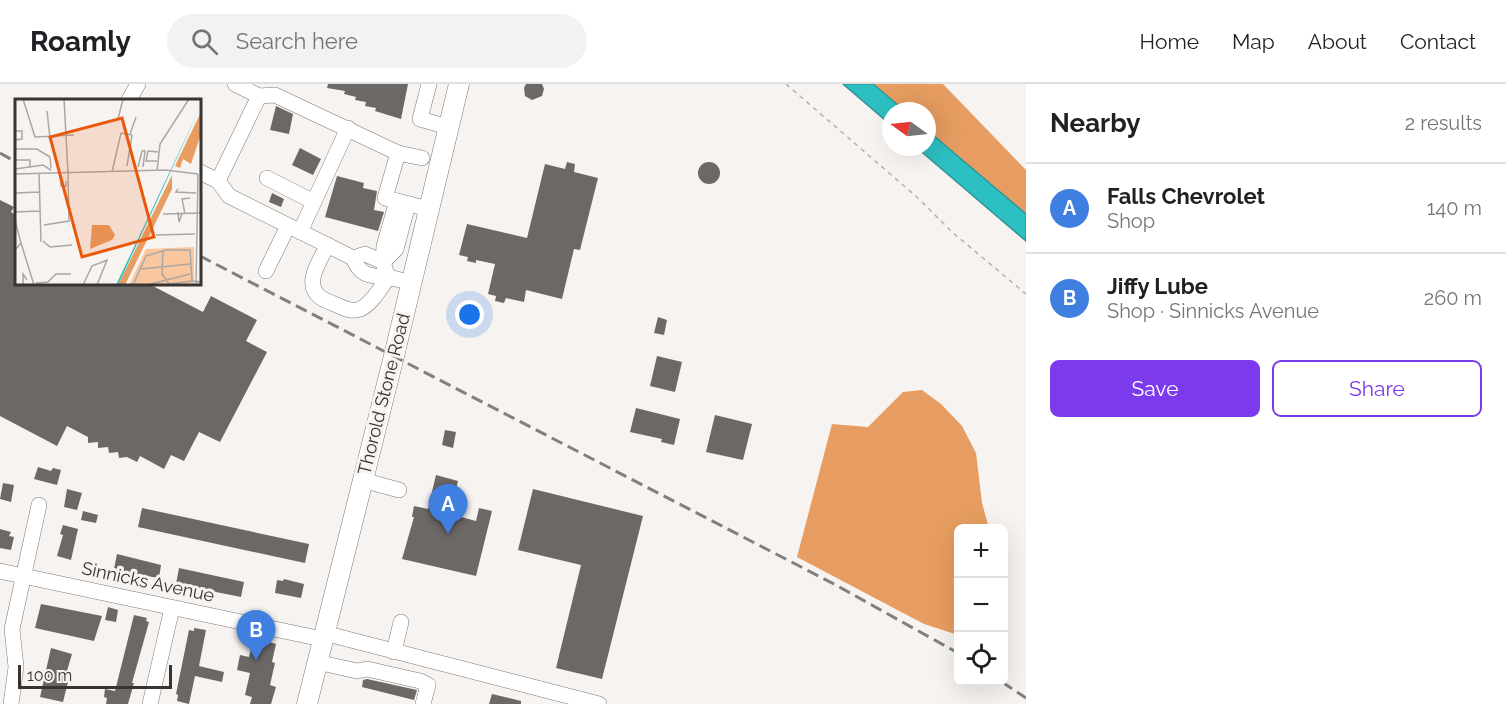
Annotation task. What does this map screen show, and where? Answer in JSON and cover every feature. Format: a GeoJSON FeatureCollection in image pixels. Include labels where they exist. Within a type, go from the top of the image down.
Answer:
{"type":"FeatureCollection","features":[{"type":"Feature","properties":{"kind":"main road","name":"Thorold Stone Road"},"geometry":{"type":"LineString","coordinates":[[307,704],[459,84]]}},
{"type":"Feature","properties":{"kind":"street"},"geometry":{"type":"LineString","coordinates":[[130,99],[138,84]]}},
{"type":"Feature","properties":{"kind":"street"},"geometry":{"type":"LineString","coordinates":[[235,84],[259,96],[275,95],[398,153],[422,158]]}},
{"type":"Feature","properties":{"kind":"street"},"geometry":{"type":"LineString","coordinates":[[429,84],[420,119],[448,127]]}},
{"type":"Feature","properties":{"kind":"street"},"geometry":{"type":"LineString","coordinates":[[218,181],[259,96]]}},
{"type":"Feature","properties":{"kind":"street"},"geometry":{"type":"LineString","coordinates":[[266,271],[314,202],[348,128]]}},
{"type":"Feature","properties":{"kind":"street"},"geometry":{"type":"LineString","coordinates":[[398,153],[385,198],[429,209]]}},
{"type":"Feature","properties":{"kind":"street"},"geometry":{"type":"LineString","coordinates":[[201,172],[218,181],[229,196],[353,258],[358,269],[375,278],[411,283]]}},
{"type":"Feature","properties":{"kind":"street"},"geometry":{"type":"LineString","coordinates":[[267,178],[314,202]]}},
{"type":"Feature","properties":{"kind":"street"},"geometry":{"type":"LineString","coordinates":[[383,262],[396,249],[402,202]]}},
{"type":"Feature","properties":{"kind":"street"},"geometry":{"type":"LineString","coordinates":[[327,246],[316,267],[313,279],[314,290],[320,297],[348,310],[360,309],[368,303],[388,278]]}},
{"type":"Feature","properties":{"kind":"street"},"geometry":{"type":"LineString","coordinates":[[353,258],[365,254],[383,262],[388,278]]}},
{"type":"Feature","properties":{"kind":"street"},"geometry":{"type":"LineString","coordinates":[[362,480],[399,490]]}},
{"type":"Feature","properties":{"kind":"street"},"geometry":{"type":"LineString","coordinates":[[11,704],[16,667],[12,628],[39,505]]}},
{"type":"Feature","properties":{"kind":"street","name":"Sinnicks Avenue"},"geometry":{"type":"LineString","coordinates":[[0,571],[172,608],[323,636],[599,704]]}},
{"type":"Feature","properties":{"kind":"street"},"geometry":{"type":"LineString","coordinates":[[150,704],[172,608]]}},
{"type":"Feature","properties":{"kind":"street"},"geometry":{"type":"LineString","coordinates":[[382,672],[401,622]]}},
{"type":"Feature","properties":{"kind":"street"},"geometry":{"type":"LineString","coordinates":[[317,662],[357,671],[367,669],[420,681],[428,685],[423,704]]}},
{"type":"Feature","properties":{"kind":"path"},"geometry":{"type":"LineString","coordinates":[[786,84],[918,198],[952,232],[1026,294]]}},
{"type":"Feature","properties":{"kind":"shaded area"},"geometry":{"type":"Polygon","coordinates":[[[870,84],[943,84],[1026,170],[1026,218],[936,141],[936,102],[891,102],[870,84]]]}},
{"type":"Feature","properties":{"kind":"shaded area"},"geometry":{"type":"Polygon","coordinates":[[[922,390],[941,404],[962,426],[976,453],[982,503],[988,524],[954,524],[954,634],[924,624],[797,557],[832,424],[868,427],[903,392],[922,390]]]}},
{"type":"Feature","properties":{"kind":"water"},"geometry":{"type":"Polygon","coordinates":[[[843,84],[873,84],[894,102],[882,102],[882,117],[843,84]]]}},
{"type":"Feature","properties":{"kind":"water"},"geometry":{"type":"Polygon","coordinates":[[[936,138],[1026,214],[1026,241],[927,156],[936,156],[936,138]]]}},
{"type":"Feature","properties":{"kind":"building"},"geometry":{"type":"Polygon","coordinates":[[[328,84],[408,84],[401,119],[375,111],[376,108],[365,106],[366,102],[355,100],[356,97],[344,94],[345,91],[327,88],[328,84]]]}},
{"type":"Feature","properties":{"kind":"building"},"geometry":{"type":"Polygon","coordinates":[[[526,84],[542,84],[544,89],[542,96],[532,100],[525,96],[526,84]]]}},
{"type":"Feature","properties":{"kind":"building"},"geometry":{"type":"Polygon","coordinates":[[[276,106],[293,114],[289,134],[270,130],[276,106]]]}},
{"type":"Feature","properties":{"kind":"building"},"geometry":{"type":"Polygon","coordinates":[[[300,148],[321,159],[313,175],[292,165],[300,148]]]}},
{"type":"Feature","properties":{"kind":"building"},"geometry":{"type":"Polygon","coordinates":[[[567,162],[575,164],[574,172],[598,178],[580,250],[574,249],[562,299],[526,290],[524,302],[506,298],[504,303],[495,301],[496,296],[488,294],[495,264],[476,260],[476,263],[467,261],[468,257],[459,255],[467,224],[527,238],[545,164],[565,169],[567,162]]]}},
{"type":"Feature","properties":{"kind":"building"},"geometry":{"type":"Polygon","coordinates":[[[709,162],[717,165],[720,173],[717,181],[709,184],[701,181],[698,173],[701,165],[709,162]]]}},
{"type":"Feature","properties":{"kind":"building"},"geometry":{"type":"Polygon","coordinates":[[[337,176],[364,183],[363,188],[377,191],[374,210],[384,212],[378,231],[325,217],[337,176]]]}},
{"type":"Feature","properties":{"kind":"building"},"geometry":{"type":"Polygon","coordinates":[[[272,193],[284,199],[281,207],[269,202],[272,193]]]}},
{"type":"Feature","properties":{"kind":"building"},"geometry":{"type":"Polygon","coordinates":[[[0,200],[14,207],[11,212],[15,214],[15,285],[151,285],[203,312],[211,296],[257,320],[246,341],[267,352],[220,442],[199,432],[184,461],[171,455],[164,469],[140,456],[137,462],[127,457],[119,458],[118,452],[109,453],[108,447],[98,448],[98,442],[88,443],[88,437],[67,426],[57,446],[0,416],[0,200]]]}},
{"type":"Feature","properties":{"kind":"building"},"geometry":{"type":"Polygon","coordinates":[[[658,317],[667,320],[664,335],[654,333],[658,317]]]}},
{"type":"Feature","properties":{"kind":"building"},"geometry":{"type":"Polygon","coordinates":[[[657,356],[682,362],[675,392],[650,386],[657,356]]]}},
{"type":"Feature","properties":{"kind":"building"},"geometry":{"type":"Polygon","coordinates":[[[636,408],[680,419],[674,445],[661,442],[662,439],[630,432],[636,408]]]}},
{"type":"Feature","properties":{"kind":"building"},"geometry":{"type":"Polygon","coordinates":[[[715,415],[752,424],[743,460],[706,452],[715,415]]]}},
{"type":"Feature","properties":{"kind":"building"},"geometry":{"type":"Polygon","coordinates":[[[445,430],[456,432],[453,448],[442,445],[445,430]]]}},
{"type":"Feature","properties":{"kind":"building"},"geometry":{"type":"Polygon","coordinates":[[[38,467],[51,471],[53,468],[61,470],[57,485],[34,479],[38,467]]]}},
{"type":"Feature","properties":{"kind":"building"},"geometry":{"type":"Polygon","coordinates":[[[436,475],[458,481],[450,514],[476,521],[479,508],[492,511],[476,576],[402,559],[414,517],[412,517],[414,506],[428,509],[436,475]]]}},
{"type":"Feature","properties":{"kind":"building"},"geometry":{"type":"Polygon","coordinates":[[[3,483],[14,485],[11,502],[0,499],[3,483]]]}},
{"type":"Feature","properties":{"kind":"building"},"geometry":{"type":"Polygon","coordinates":[[[67,489],[82,493],[77,510],[64,507],[67,489]]]}},
{"type":"Feature","properties":{"kind":"building"},"geometry":{"type":"Polygon","coordinates":[[[533,489],[643,516],[602,679],[556,668],[581,565],[518,550],[533,489]]]}},
{"type":"Feature","properties":{"kind":"building"},"geometry":{"type":"Polygon","coordinates":[[[142,508],[309,544],[305,563],[138,527],[142,508]]]}},
{"type":"Feature","properties":{"kind":"building"},"geometry":{"type":"Polygon","coordinates":[[[83,511],[98,515],[96,523],[81,520],[83,511]]]}},
{"type":"Feature","properties":{"kind":"building"},"geometry":{"type":"Polygon","coordinates":[[[63,525],[78,529],[71,560],[57,556],[63,535],[60,534],[63,525]]]}},
{"type":"Feature","properties":{"kind":"building"},"geometry":{"type":"Polygon","coordinates":[[[0,529],[11,532],[9,536],[14,537],[11,550],[0,548],[0,529]]]}},
{"type":"Feature","properties":{"kind":"building"},"geometry":{"type":"Polygon","coordinates":[[[117,554],[161,565],[159,578],[114,569],[117,554]]]}},
{"type":"Feature","properties":{"kind":"building"},"geometry":{"type":"Polygon","coordinates":[[[179,568],[244,582],[241,597],[176,584],[179,568]]]}},
{"type":"Feature","properties":{"kind":"building"},"geometry":{"type":"Polygon","coordinates":[[[284,579],[304,584],[301,598],[275,593],[277,580],[283,581],[284,579]]]}},
{"type":"Feature","properties":{"kind":"building"},"geometry":{"type":"Polygon","coordinates":[[[41,604],[102,616],[94,641],[35,628],[41,604]]]}},
{"type":"Feature","properties":{"kind":"building"},"geometry":{"type":"Polygon","coordinates":[[[108,607],[118,610],[116,622],[105,620],[108,607]]]}},
{"type":"Feature","properties":{"kind":"building"},"geometry":{"type":"Polygon","coordinates":[[[134,615],[147,618],[146,621],[149,622],[128,704],[106,704],[105,689],[115,691],[134,615]]]}},
{"type":"Feature","properties":{"kind":"building"},"geometry":{"type":"Polygon","coordinates":[[[194,628],[206,630],[199,666],[224,672],[222,682],[195,676],[189,704],[177,701],[178,695],[176,694],[189,630],[194,631],[194,628]]]}},
{"type":"Feature","properties":{"kind":"building"},"geometry":{"type":"Polygon","coordinates":[[[254,638],[276,644],[270,685],[276,687],[271,704],[250,704],[252,697],[245,695],[250,673],[237,670],[240,655],[249,657],[254,638]]]}},
{"type":"Feature","properties":{"kind":"building"},"geometry":{"type":"Polygon","coordinates":[[[51,648],[72,654],[64,681],[68,682],[63,702],[40,697],[51,648]]]}},
{"type":"Feature","properties":{"kind":"building"},"geometry":{"type":"Polygon","coordinates":[[[363,680],[417,690],[414,700],[362,687],[363,680]]]}},
{"type":"Feature","properties":{"kind":"building"},"geometry":{"type":"Polygon","coordinates":[[[492,694],[521,701],[521,704],[489,704],[492,694]]]}},
{"type":"Feature","properties":{"kind":"railway"},"geometry":{"type":"LineString","coordinates":[[0,153],[15,161]]}},
{"type":"Feature","properties":{"kind":"railway"},"geometry":{"type":"LineString","coordinates":[[201,257],[834,584],[954,651]]}},
{"type":"Feature","properties":{"kind":"railway"},"geometry":{"type":"LineString","coordinates":[[1008,686],[1026,698]]}},
{"type":"Feature","properties":{"kind":"place","name":"Falls Chevrolet"},"geometry":{"type":"Point","coordinates":[448,534]}},
{"type":"Feature","properties":{"kind":"place","name":"Jiffy Lube"},"geometry":{"type":"Point","coordinates":[256,660]}}]}
